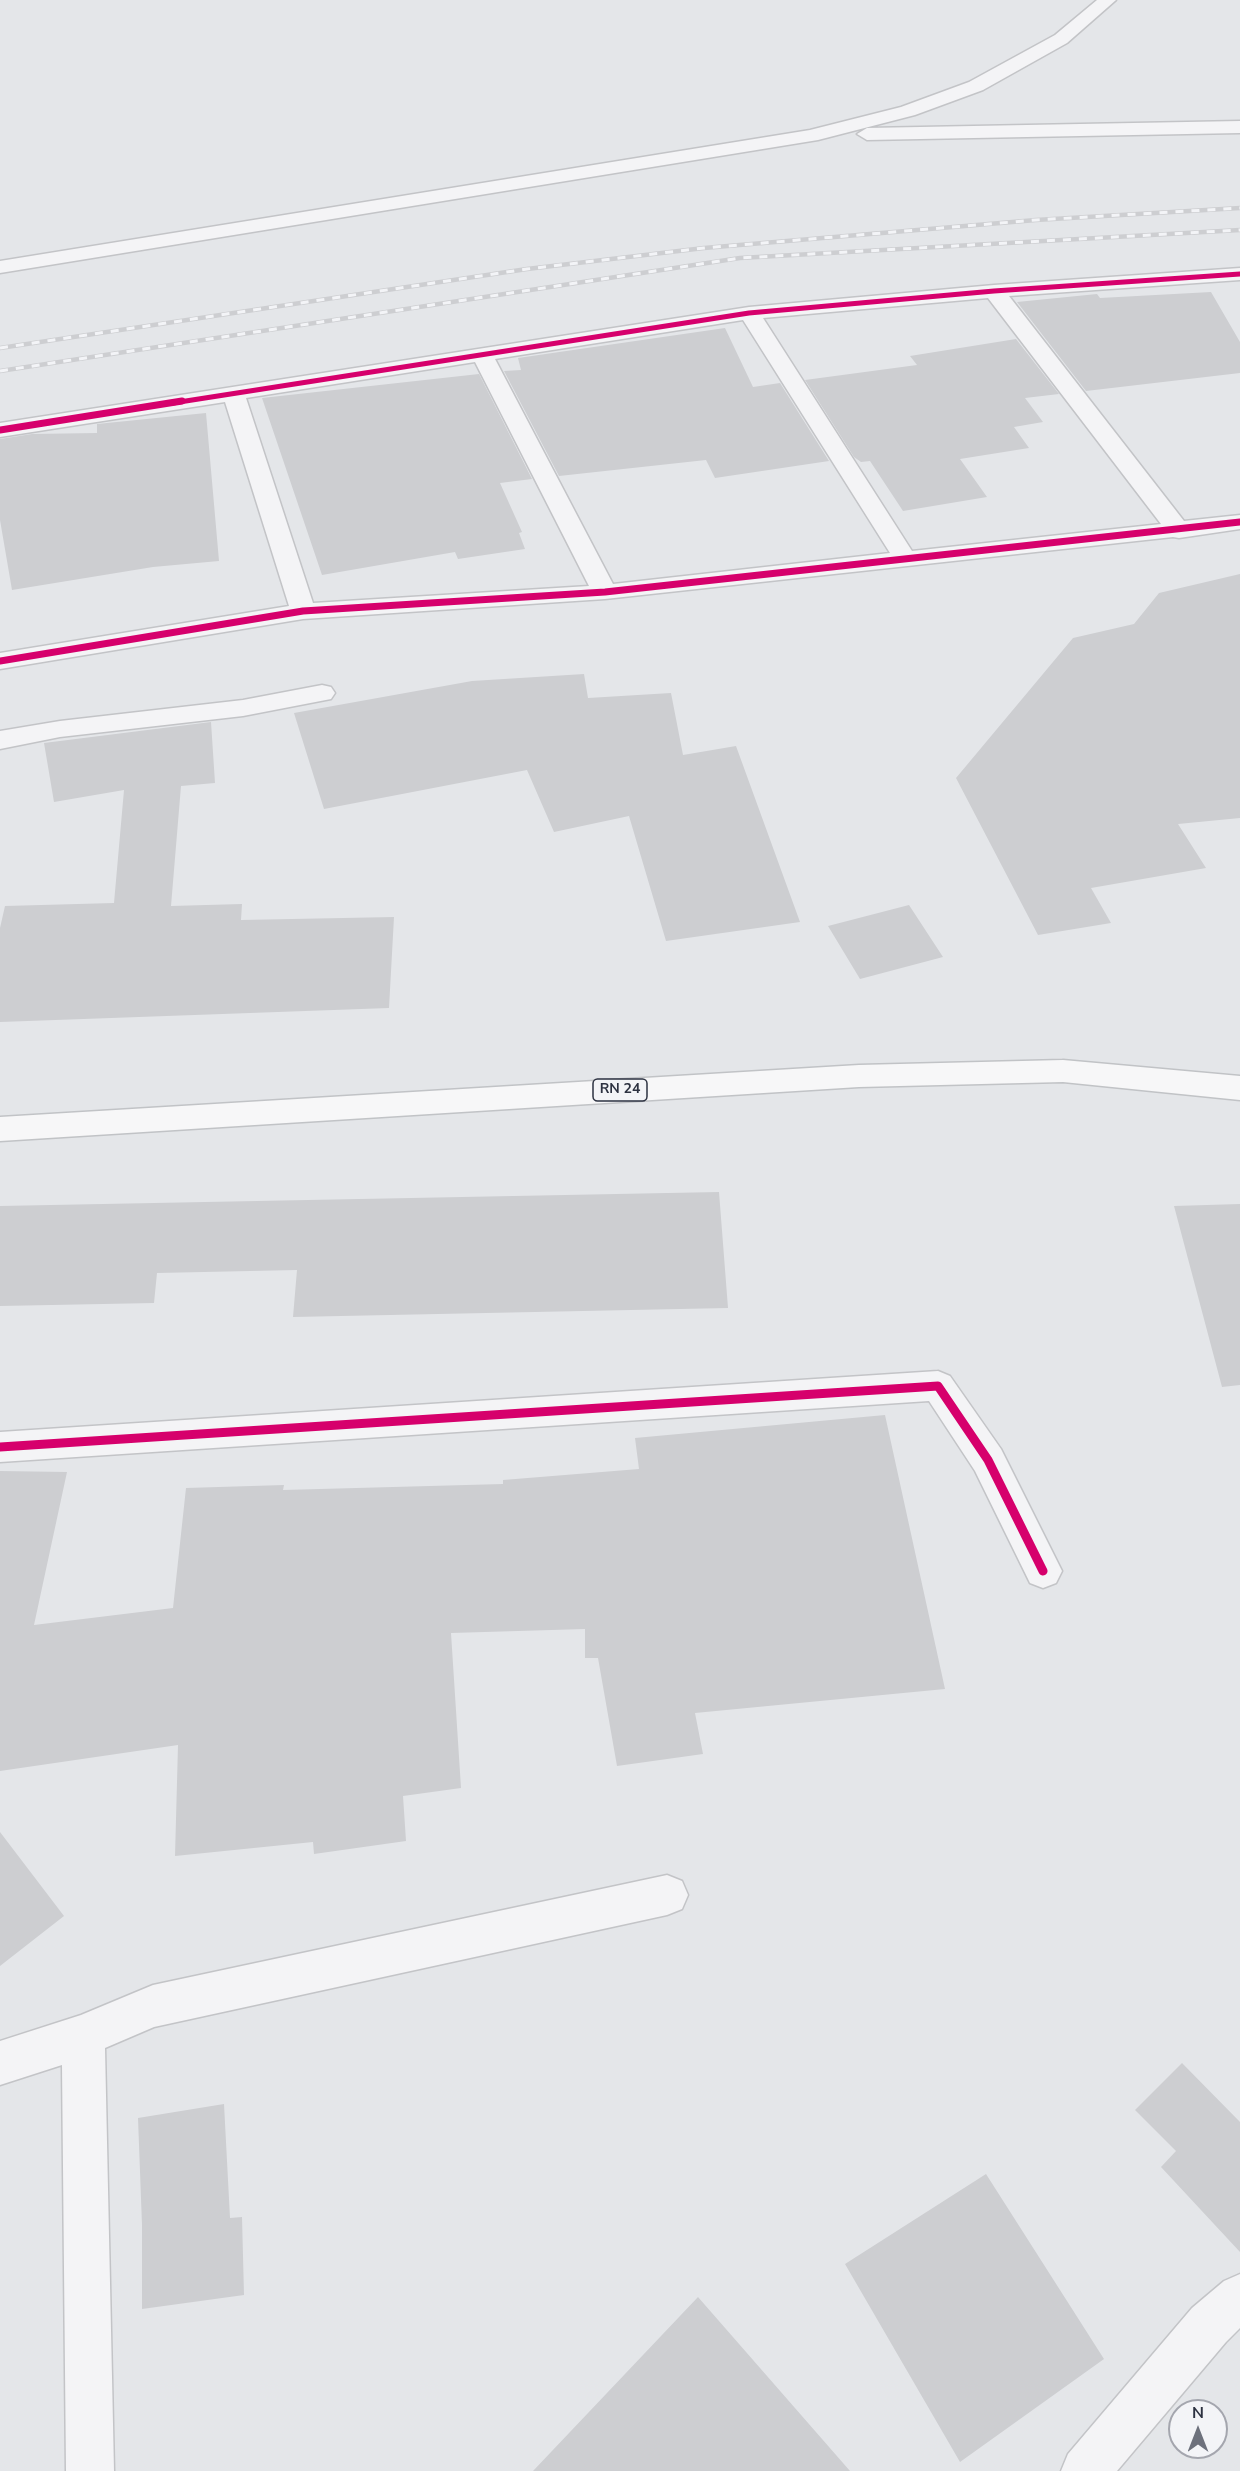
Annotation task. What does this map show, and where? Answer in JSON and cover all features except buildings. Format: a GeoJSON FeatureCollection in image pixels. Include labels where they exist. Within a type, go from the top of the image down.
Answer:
{"type":"FeatureCollection","features":[{"type":"Feature","properties":{"kind":"main road","name":"RN 24"},"geometry":{"type":"LineString","coordinates":[[0,1129],[859,1076],[1063,1071],[1240,1088]]}},
{"type":"Feature","properties":{"kind":"street"},"geometry":{"type":"LineString","coordinates":[[0,267],[811,136],[908,111],[976,86],[1061,39],[1107,0]]}},
{"type":"Feature","properties":{"kind":"street"},"geometry":{"type":"LineString","coordinates":[[811,136],[1240,127]]}},
{"type":"Feature","properties":{"kind":"street"},"geometry":{"type":"LineString","coordinates":[[0,430],[748,313],[994,291],[1240,274]]}},
{"type":"Feature","properties":{"kind":"street"},"geometry":{"type":"LineString","coordinates":[[994,291],[1179,531]]}},
{"type":"Feature","properties":{"kind":"street"},"geometry":{"type":"LineString","coordinates":[[748,313],[906,560]]}},
{"type":"Feature","properties":{"kind":"street"},"geometry":{"type":"LineString","coordinates":[[481,353],[605,592]]}},
{"type":"Feature","properties":{"kind":"street"},"geometry":{"type":"LineString","coordinates":[[234,395],[303,611]]}},
{"type":"Feature","properties":{"kind":"street"},"geometry":{"type":"LineString","coordinates":[[0,661],[303,611],[605,592],[1179,531],[1240,522]]}},
{"type":"Feature","properties":{"kind":"street"},"geometry":{"type":"LineString","coordinates":[[0,740],[60,729],[243,708],[322,693]]}},
{"type":"Feature","properties":{"kind":"street"},"geometry":{"type":"LineString","coordinates":[[0,1447],[938,1386],[988,1460],[1043,1571]]}},
{"type":"Feature","properties":{"kind":"street"},"geometry":{"type":"LineString","coordinates":[[0,2063],[83,2036],[153,2006],[667,1895]]}},
{"type":"Feature","properties":{"kind":"street"},"geometry":{"type":"LineString","coordinates":[[83,2036],[90,2471]]}},
{"type":"Feature","properties":{"kind":"street"},"geometry":{"type":"LineString","coordinates":[[1085,2471],[1209,2325],[1240,2297]]}},
{"type":"Feature","properties":{"kind":"railway"},"geometry":{"type":"LineString","coordinates":[[0,348],[527,269],[704,248],[1036,220],[1240,208]]}},
{"type":"Feature","properties":{"kind":"railway"},"geometry":{"type":"LineString","coordinates":[[0,371],[740,258],[1240,230]]}},
{"type":"Feature","properties":{"kind":"cycle path"},"geometry":{"type":"LineString","coordinates":[[0,430],[749,313],[994,291],[1240,274]]}},
{"type":"Feature","properties":{"kind":"cycle path"},"geometry":{"type":"LineString","coordinates":[[0,661],[303,611],[605,592],[1240,522]]}},
{"type":"Feature","properties":{"kind":"cycle path"},"geometry":{"type":"LineString","coordinates":[[0,1447],[938,1386],[988,1460],[1043,1571]]}}]}
